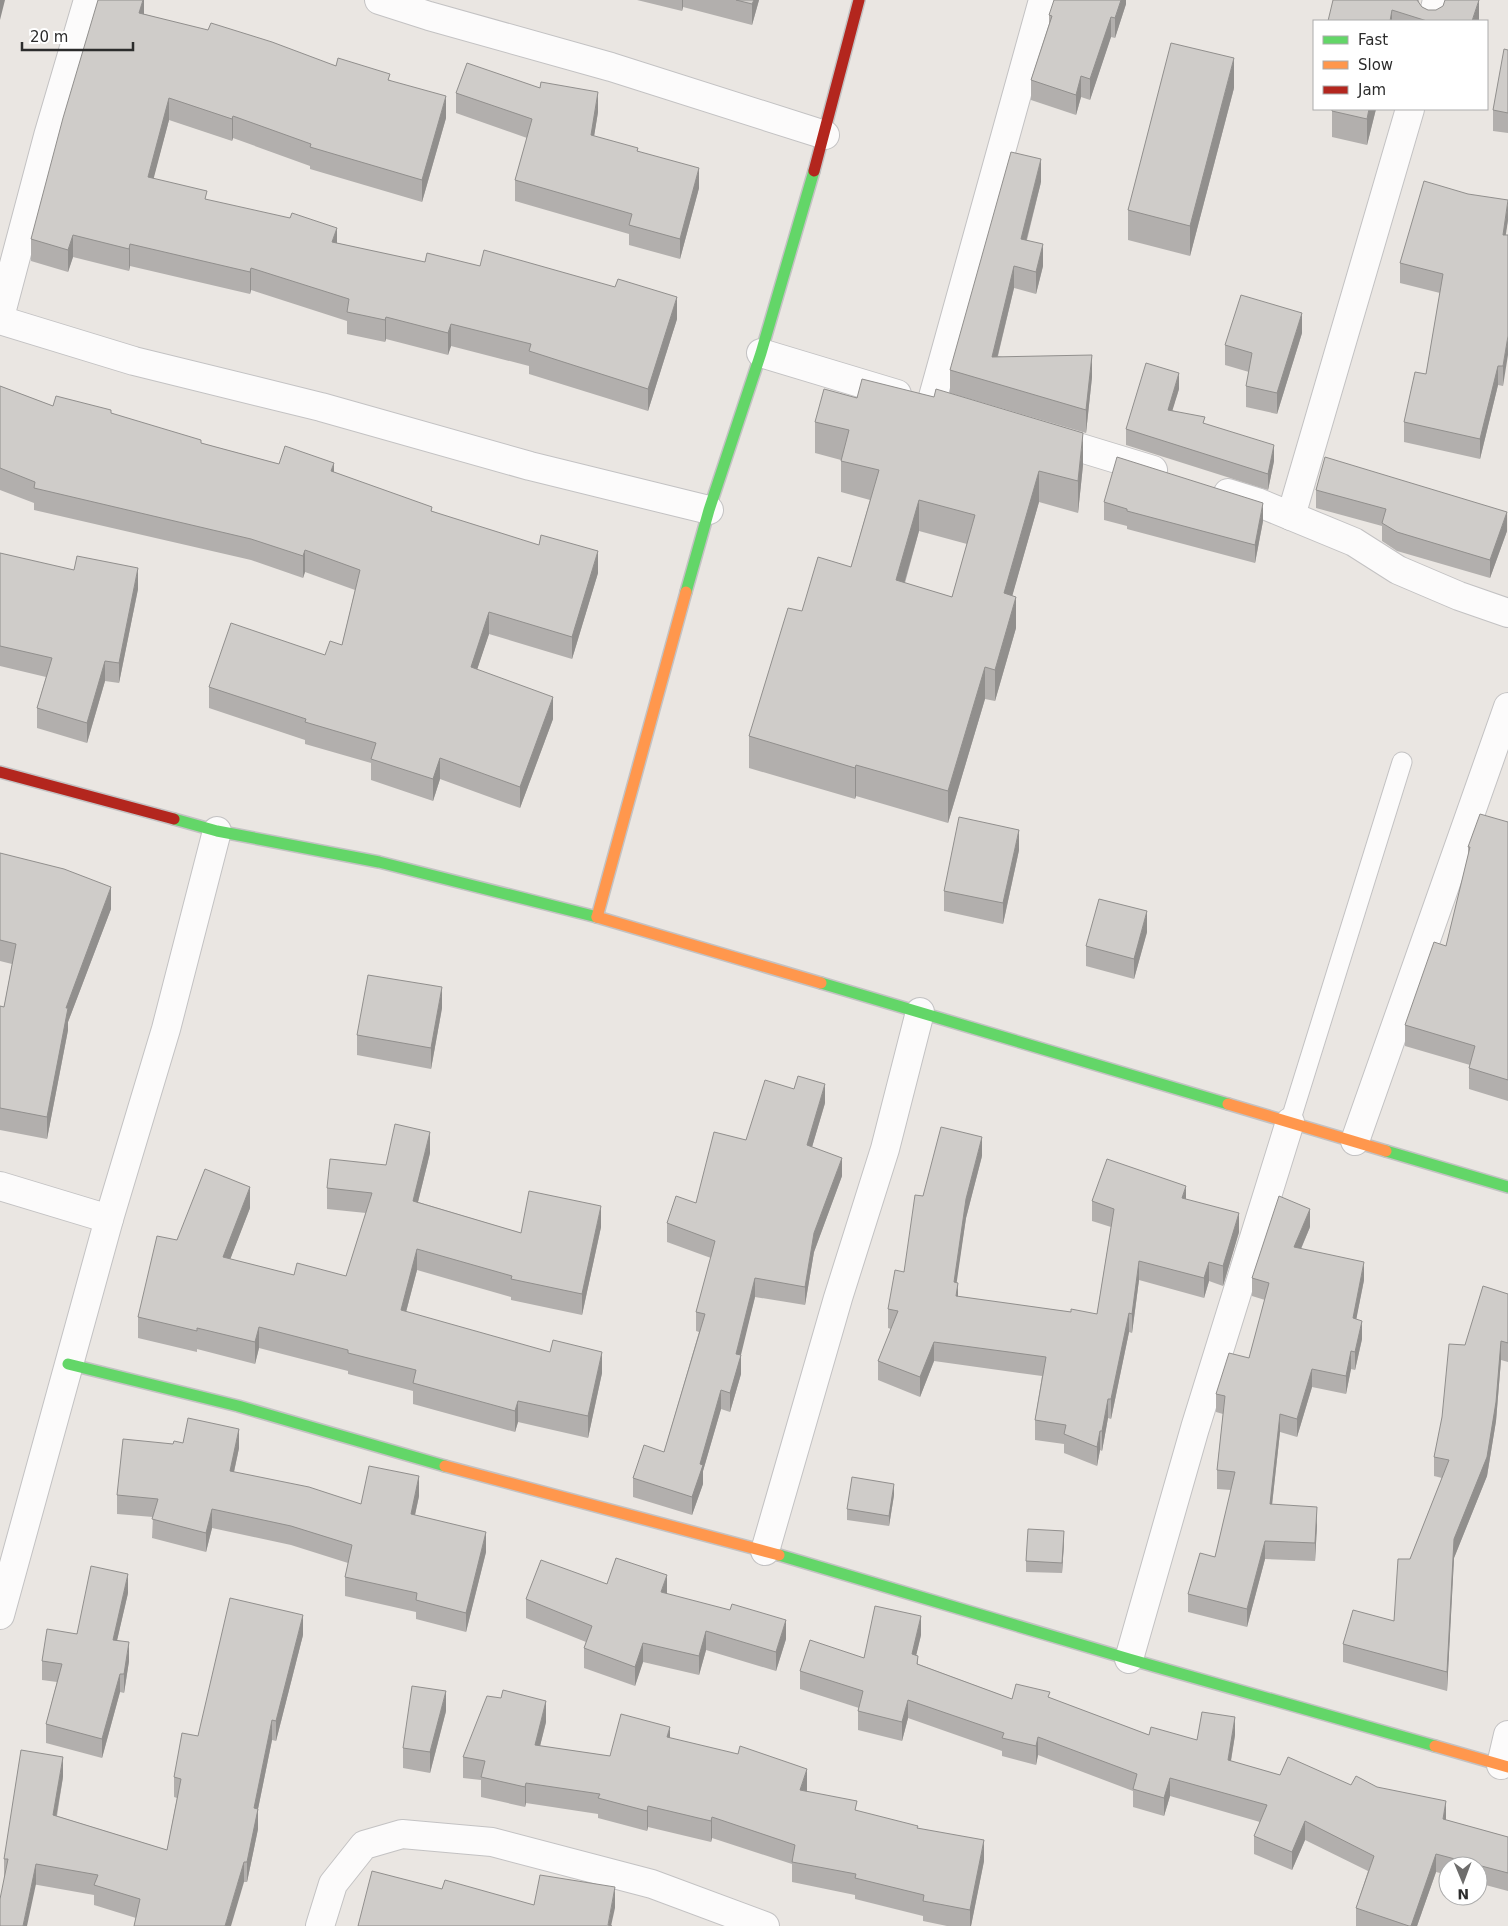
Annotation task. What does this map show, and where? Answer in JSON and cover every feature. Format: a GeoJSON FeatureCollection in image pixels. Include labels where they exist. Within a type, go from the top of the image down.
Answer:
{"type":"FeatureCollection","features":[{"type":"Feature","properties":{"kind":"street"},"geometry":{"type":"LineString","coordinates":[[88,0],[48,136],[0,318],[134,361],[321,407],[530,466],[709,510]]}},
{"type":"Feature","properties":{"kind":"street"},"geometry":{"type":"LineString","coordinates":[[379,0],[611,67],[825,135]]}},
{"type":"Feature","properties":{"kind":"street"},"geometry":{"type":"LineString","coordinates":[[597,918],[709,510],[761,353],[825,135],[859,0]]}},
{"type":"Feature","properties":{"kind":"street"},"geometry":{"type":"LineString","coordinates":[[931,404],[1043,0]]}},
{"type":"Feature","properties":{"kind":"street"},"geometry":{"type":"LineString","coordinates":[[1432,20],[1437,0]]}},
{"type":"Feature","properties":{"kind":"street"},"geometry":{"type":"LineString","coordinates":[[1291,516],[1410,110]]}},
{"type":"Feature","properties":{"kind":"street"},"geometry":{"type":"LineString","coordinates":[[761,353],[959,412]]}},
{"type":"Feature","properties":{"kind":"street"},"geometry":{"type":"LineString","coordinates":[[1024,431],[1173,476]]}},
{"type":"Feature","properties":{"kind":"street"},"geometry":{"type":"LineString","coordinates":[[1201,485],[1291,516],[1354,542],[1398,570],[1459,596],[1508,613]]}},
{"type":"Feature","properties":{"kind":"street"},"geometry":{"type":"LineString","coordinates":[[1354,1141],[1508,707]]}},
{"type":"Feature","properties":{"kind":"street"},"geometry":{"type":"LineString","coordinates":[[0,772],[217,831],[379,862],[597,918],[1508,1187]]}},
{"type":"Feature","properties":{"kind":"street"},"geometry":{"type":"LineString","coordinates":[[0,1615],[10,1546],[68,1364],[166,1029],[217,831]]}},
{"type":"Feature","properties":{"kind":"street"},"geometry":{"type":"LineString","coordinates":[[765,1551],[838,1298],[885,1149],[920,1012]]}},
{"type":"Feature","properties":{"kind":"street"},"geometry":{"type":"LineString","coordinates":[[1130,1659],[1195,1428],[1290,1122]]}},
{"type":"Feature","properties":{"kind":"street"},"geometry":{"type":"LineString","coordinates":[[0,1186],[109,1219]]}},
{"type":"Feature","properties":{"kind":"street"},"geometry":{"type":"LineString","coordinates":[[68,1364],[238,1406],[453,1468],[765,1551],[1130,1659],[1505,1766],[1508,1735]]}},
{"type":"Feature","properties":{"kind":"street"},"geometry":{"type":"LineString","coordinates":[[320,1926],[333,1884],[364,1845],[402,1834],[492,1842],[652,1884],[765,1926]]}},
{"type":"Feature","properties":{"kind":"lane"},"geometry":{"type":"LineString","coordinates":[[1290,1122],[1402,762]]}},
{"type":"Feature","properties":{"kind":"building"},"geometry":{"type":"Polygon","coordinates":[[[98,0],[143,0],[139,13],[208,30],[211,23],[272,42],[336,66],[338,58],[390,74],[388,80],[446,96],[422,180],[310,147],[311,144],[233,116],[232,119],[169,98],[148,177],[207,191],[205,199],[290,218],[292,213],[337,228],[332,242],[425,262],[427,253],[480,266],[484,250],[615,287],[618,279],[677,297],[648,389],[529,351],[531,344],[451,324],[448,333],[386,317],[385,320],[347,312],[349,299],[251,268],[250,272],[130,244],[129,249],[73,235],[68,250],[31,239],[63,118],[98,0]]]}},
{"type":"Feature","properties":{"kind":"building"},"geometry":{"type":"Polygon","coordinates":[[[736,0],[754,0],[752,4],[736,0]]]}},
{"type":"Feature","properties":{"kind":"building"},"geometry":{"type":"Polygon","coordinates":[[[1054,0],[1121,0],[1115,18],[1111,17],[1090,79],[1081,76],[1076,95],[1031,80],[1052,16],[1049,15],[1054,0]]]}},
{"type":"Feature","properties":{"kind":"building"},"geometry":{"type":"Polygon","coordinates":[[[1333,0],[1417,0],[1422,7],[1428,10],[1436,10],[1443,6],[1445,0],[1479,0],[1472,20],[1424,20],[1392,10],[1390,20],[1328,20],[1333,0]]]}},
{"type":"Feature","properties":{"kind":"building"},"geometry":{"type":"Polygon","coordinates":[[[1171,43],[1234,58],[1190,226],[1128,210],[1171,43]]]}},
{"type":"Feature","properties":{"kind":"building"},"geometry":{"type":"Polygon","coordinates":[[[1504,49],[1508,50],[1508,113],[1493,110],[1504,49]]]}},
{"type":"Feature","properties":{"kind":"building"},"geometry":{"type":"Polygon","coordinates":[[[467,63],[540,88],[541,82],[598,92],[591,135],[638,148],[637,151],[699,168],[680,239],[629,225],[632,214],[515,180],[532,119],[456,93],[467,63]]]}},
{"type":"Feature","properties":{"kind":"building"},"geometry":{"type":"Polygon","coordinates":[[[1332,110],[1369,110],[1367,119],[1332,110]]]}},
{"type":"Feature","properties":{"kind":"building"},"geometry":{"type":"Polygon","coordinates":[[[1011,152],[1041,159],[1021,239],[1043,244],[1036,272],[1014,266],[992,357],[1092,355],[1086,410],[950,370],[1011,152]]]}},
{"type":"Feature","properties":{"kind":"building"},"geometry":{"type":"Polygon","coordinates":[[[1424,181],[1468,194],[1508,200],[1503,235],[1508,235],[1508,336],[1503,366],[1498,366],[1480,439],[1404,422],[1415,372],[1426,374],[1443,274],[1400,263],[1424,181]]]}},
{"type":"Feature","properties":{"kind":"building"},"geometry":{"type":"Polygon","coordinates":[[[1241,295],[1302,313],[1277,393],[1246,386],[1252,353],[1225,345],[1241,295]]]}},
{"type":"Feature","properties":{"kind":"building"},"geometry":{"type":"Polygon","coordinates":[[[1146,363],[1179,373],[1168,410],[1205,417],[1203,423],[1274,445],[1268,474],[1126,429],[1146,363]]]}},
{"type":"Feature","properties":{"kind":"building"},"geometry":{"type":"Polygon","coordinates":[[[862,379],[934,397],[936,389],[1083,433],[1078,481],[1039,471],[1004,593],[1016,597],[995,670],[985,667],[948,791],[856,765],[855,768],[749,736],[788,608],[802,611],[818,557],[851,567],[879,470],[841,461],[849,430],[815,422],[824,389],[857,398],[862,379]],[[919,500],[896,580],[952,597],[975,515],[919,500]]]}},
{"type":"Feature","properties":{"kind":"building"},"geometry":{"type":"Polygon","coordinates":[[[0,386],[53,406],[56,396],[111,410],[111,413],[201,440],[201,443],[279,464],[285,446],[334,463],[331,471],[432,507],[431,511],[539,545],[541,535],[598,551],[572,637],[489,612],[471,667],[553,697],[520,787],[440,758],[433,779],[371,759],[376,743],[305,722],[306,719],[209,687],[231,623],[325,655],[330,641],[342,645],[360,570],[305,550],[303,556],[251,539],[34,488],[35,482],[0,468],[0,386]]]}},
{"type":"Feature","properties":{"kind":"building"},"geometry":{"type":"Polygon","coordinates":[[[1117,457],[1263,503],[1255,545],[1127,511],[1127,509],[1104,502],[1117,457]]]}},
{"type":"Feature","properties":{"kind":"building"},"geometry":{"type":"Polygon","coordinates":[[[1325,457],[1507,512],[1490,560],[1397,532],[1382,523],[1386,509],[1316,490],[1325,457]]]}},
{"type":"Feature","properties":{"kind":"building"},"geometry":{"type":"Polygon","coordinates":[[[0,553],[74,570],[77,556],[138,568],[119,663],[105,661],[87,723],[37,708],[52,658],[0,646],[0,553]]]}},
{"type":"Feature","properties":{"kind":"building"},"geometry":{"type":"Polygon","coordinates":[[[1480,814],[1508,822],[1508,1080],[1469,1068],[1475,1046],[1405,1025],[1434,942],[1446,946],[1470,847],[1468,847],[1480,814]]]}},
{"type":"Feature","properties":{"kind":"building"},"geometry":{"type":"Polygon","coordinates":[[[959,817],[1019,830],[1003,903],[944,891],[959,817]]]}},
{"type":"Feature","properties":{"kind":"building"},"geometry":{"type":"Polygon","coordinates":[[[0,853],[64,869],[111,887],[66,1008],[68,1008],[47,1117],[0,1108],[0,1006],[4,1007],[16,944],[0,940],[0,853]]]}},
{"type":"Feature","properties":{"kind":"building"},"geometry":{"type":"Polygon","coordinates":[[[1099,899],[1147,911],[1134,959],[1086,946],[1099,899]]]}},
{"type":"Feature","properties":{"kind":"building"},"geometry":{"type":"Polygon","coordinates":[[[368,975],[442,987],[431,1048],[357,1035],[368,975]]]}},
{"type":"Feature","properties":{"kind":"building"},"geometry":{"type":"Polygon","coordinates":[[[798,1076],[825,1084],[807,1145],[842,1158],[814,1233],[805,1287],[755,1278],[736,1354],[741,1355],[730,1393],[721,1390],[700,1464],[703,1465],[692,1497],[633,1478],[644,1445],[664,1452],[705,1314],[696,1312],[715,1241],[667,1223],[676,1196],[696,1203],[714,1132],[746,1140],[765,1080],[794,1089],[798,1076]]]}},
{"type":"Feature","properties":{"kind":"building"},"geometry":{"type":"Polygon","coordinates":[[[395,1124],[430,1132],[413,1201],[521,1233],[529,1191],[601,1206],[582,1294],[511,1279],[512,1276],[417,1249],[401,1310],[550,1352],[553,1340],[602,1352],[588,1416],[518,1401],[515,1411],[413,1383],[416,1370],[348,1353],[348,1350],[259,1327],[255,1342],[197,1328],[197,1331],[138,1317],[157,1236],[177,1240],[205,1169],[250,1187],[223,1257],[294,1275],[297,1263],[346,1276],[372,1193],[327,1188],[330,1159],[386,1165],[395,1124]]]}},
{"type":"Feature","properties":{"kind":"building"},"geometry":{"type":"Polygon","coordinates":[[[941,1127],[982,1137],[966,1199],[954,1282],[958,1283],[956,1296],[1071,1312],[1071,1309],[1097,1314],[1114,1209],[1092,1201],[1107,1159],[1186,1186],[1182,1198],[1239,1213],[1223,1266],[1209,1262],[1204,1278],[1139,1261],[1132,1314],[1129,1313],[1111,1399],[1108,1399],[1097,1447],[1064,1434],[1066,1425],[1035,1420],[1046,1357],[934,1342],[920,1377],[878,1361],[898,1311],[888,1309],[895,1270],[904,1272],[915,1195],[923,1196],[941,1127]]]}},
{"type":"Feature","properties":{"kind":"building"},"geometry":{"type":"Polygon","coordinates":[[[1279,1196],[1310,1209],[1294,1247],[1364,1262],[1353,1318],[1362,1321],[1355,1352],[1351,1351],[1346,1376],[1312,1369],[1297,1419],[1280,1414],[1270,1504],[1317,1507],[1315,1543],[1265,1541],[1247,1609],[1188,1594],[1200,1553],[1215,1557],[1235,1472],[1217,1470],[1225,1396],[1216,1394],[1229,1353],[1249,1358],[1269,1283],[1252,1278],[1279,1196]]]}},
{"type":"Feature","properties":{"kind":"building"},"geometry":{"type":"Polygon","coordinates":[[[1483,1286],[1508,1294],[1508,1343],[1501,1341],[1496,1402],[1487,1457],[1454,1539],[1447,1672],[1343,1644],[1353,1610],[1394,1621],[1398,1559],[1410,1559],[1449,1460],[1434,1457],[1442,1417],[1449,1344],[1465,1345],[1483,1286]]]}},
{"type":"Feature","properties":{"kind":"building"},"geometry":{"type":"Polygon","coordinates":[[[188,1418],[239,1429],[230,1471],[309,1487],[361,1504],[369,1466],[419,1476],[411,1514],[486,1532],[466,1613],[416,1600],[417,1593],[345,1577],[352,1545],[291,1526],[212,1509],[206,1533],[152,1519],[158,1499],[117,1495],[123,1439],[173,1444],[174,1441],[183,1443],[188,1418]]]}},
{"type":"Feature","properties":{"kind":"building"},"geometry":{"type":"Polygon","coordinates":[[[852,1477],[894,1484],[889,1516],[847,1509],[852,1477]]]}},
{"type":"Feature","properties":{"kind":"building"},"geometry":{"type":"Polygon","coordinates":[[[1028,1529],[1064,1531],[1062,1563],[1026,1561],[1028,1529]]]}},
{"type":"Feature","properties":{"kind":"building"},"geometry":{"type":"Polygon","coordinates":[[[616,1558],[667,1575],[661,1592],[730,1610],[732,1604],[786,1620],[776,1652],[706,1631],[699,1656],[643,1643],[635,1667],[584,1648],[592,1626],[526,1599],[541,1560],[607,1584],[616,1558]]]}},
{"type":"Feature","properties":{"kind":"building"},"geometry":{"type":"Polygon","coordinates":[[[91,1566],[128,1574],[113,1640],[129,1642],[124,1674],[120,1674],[102,1739],[46,1724],[62,1664],[42,1661],[47,1629],[77,1634],[91,1566]]]}},
{"type":"Feature","properties":{"kind":"building"},"geometry":{"type":"Polygon","coordinates":[[[230,1598],[303,1615],[276,1721],[272,1720],[254,1808],[258,1809],[247,1862],[244,1862],[225,1926],[134,1926],[140,1899],[94,1885],[98,1875],[36,1864],[23,1926],[0,1926],[0,1899],[8,1859],[4,1859],[21,1750],[63,1757],[53,1815],[167,1850],[181,1779],[174,1777],[182,1733],[198,1736],[230,1598]]]}},
{"type":"Feature","properties":{"kind":"building"},"geometry":{"type":"Polygon","coordinates":[[[875,1606],[921,1616],[912,1654],[918,1656],[917,1664],[1012,1699],[1016,1684],[1050,1692],[1048,1697],[1149,1735],[1151,1727],[1197,1740],[1202,1712],[1235,1717],[1228,1760],[1280,1775],[1288,1757],[1351,1785],[1356,1776],[1377,1787],[1446,1801],[1443,1819],[1508,1837],[1508,1873],[1488,1868],[1488,1856],[1444,1856],[1436,1854],[1411,1926],[1409,1926],[1356,1908],[1374,1856],[1305,1821],[1292,1852],[1254,1836],[1267,1805],[1170,1778],[1164,1798],[1133,1789],[1137,1774],[1038,1737],[1036,1746],[1002,1738],[1004,1733],[908,1700],[902,1722],[858,1711],[863,1691],[800,1671],[810,1640],[864,1658],[875,1606]]]}},
{"type":"Feature","properties":{"kind":"building"},"geometry":{"type":"Polygon","coordinates":[[[412,1686],[446,1691],[430,1752],[403,1748],[412,1686]]]}},
{"type":"Feature","properties":{"kind":"building"},"geometry":{"type":"Polygon","coordinates":[[[503,1690],[546,1701],[535,1745],[610,1756],[621,1714],[670,1727],[667,1737],[738,1754],[740,1746],[807,1769],[800,1790],[857,1801],[855,1810],[918,1826],[917,1828],[984,1840],[970,1910],[923,1901],[924,1895],[855,1878],[856,1874],[792,1862],[795,1845],[712,1817],[711,1821],[648,1806],[647,1811],[598,1798],[600,1794],[526,1783],[525,1787],[481,1777],[485,1761],[463,1757],[487,1696],[501,1698],[503,1690]]]}},
{"type":"Feature","properties":{"kind":"building"},"geometry":{"type":"Polygon","coordinates":[[[372,1871],[442,1889],[445,1880],[534,1905],[540,1875],[615,1887],[608,1925],[612,1926],[358,1926],[372,1871]]]}},
{"type":"Feature","properties":{"kind":"traffic: fast"},"geometry":{"type":"LineString","coordinates":[[686,592],[709,510],[761,353],[814,171]]}},
{"type":"Feature","properties":{"kind":"traffic: fast"},"geometry":{"type":"LineString","coordinates":[[174,819],[217,831],[379,862],[597,917]]}},
{"type":"Feature","properties":{"kind":"traffic: fast"},"geometry":{"type":"LineString","coordinates":[[821,983],[1228,1104]]}},
{"type":"Feature","properties":{"kind":"traffic: fast"},"geometry":{"type":"LineString","coordinates":[[1386,1151],[1508,1187]]}},
{"type":"Feature","properties":{"kind":"traffic: fast"},"geometry":{"type":"LineString","coordinates":[[68,1364],[238,1406],[445,1466]]}},
{"type":"Feature","properties":{"kind":"traffic: fast"},"geometry":{"type":"LineString","coordinates":[[779,1555],[1129,1659],[1435,1746]]}},
{"type":"Feature","properties":{"kind":"traffic: slow"},"geometry":{"type":"LineString","coordinates":[[597,917],[686,592]]}},
{"type":"Feature","properties":{"kind":"traffic: slow"},"geometry":{"type":"LineString","coordinates":[[597,917],[821,983]]}},
{"type":"Feature","properties":{"kind":"traffic: slow"},"geometry":{"type":"LineString","coordinates":[[1228,1104],[1386,1151]]}},
{"type":"Feature","properties":{"kind":"traffic: slow"},"geometry":{"type":"LineString","coordinates":[[445,1466],[779,1555]]}},
{"type":"Feature","properties":{"kind":"traffic: slow"},"geometry":{"type":"LineString","coordinates":[[1435,1746],[1508,1767]]}},
{"type":"Feature","properties":{"kind":"traffic: jam"},"geometry":{"type":"LineString","coordinates":[[814,171],[859,0]]}},
{"type":"Feature","properties":{"kind":"traffic: jam"},"geometry":{"type":"LineString","coordinates":[[0,772],[174,819]]}}]}
